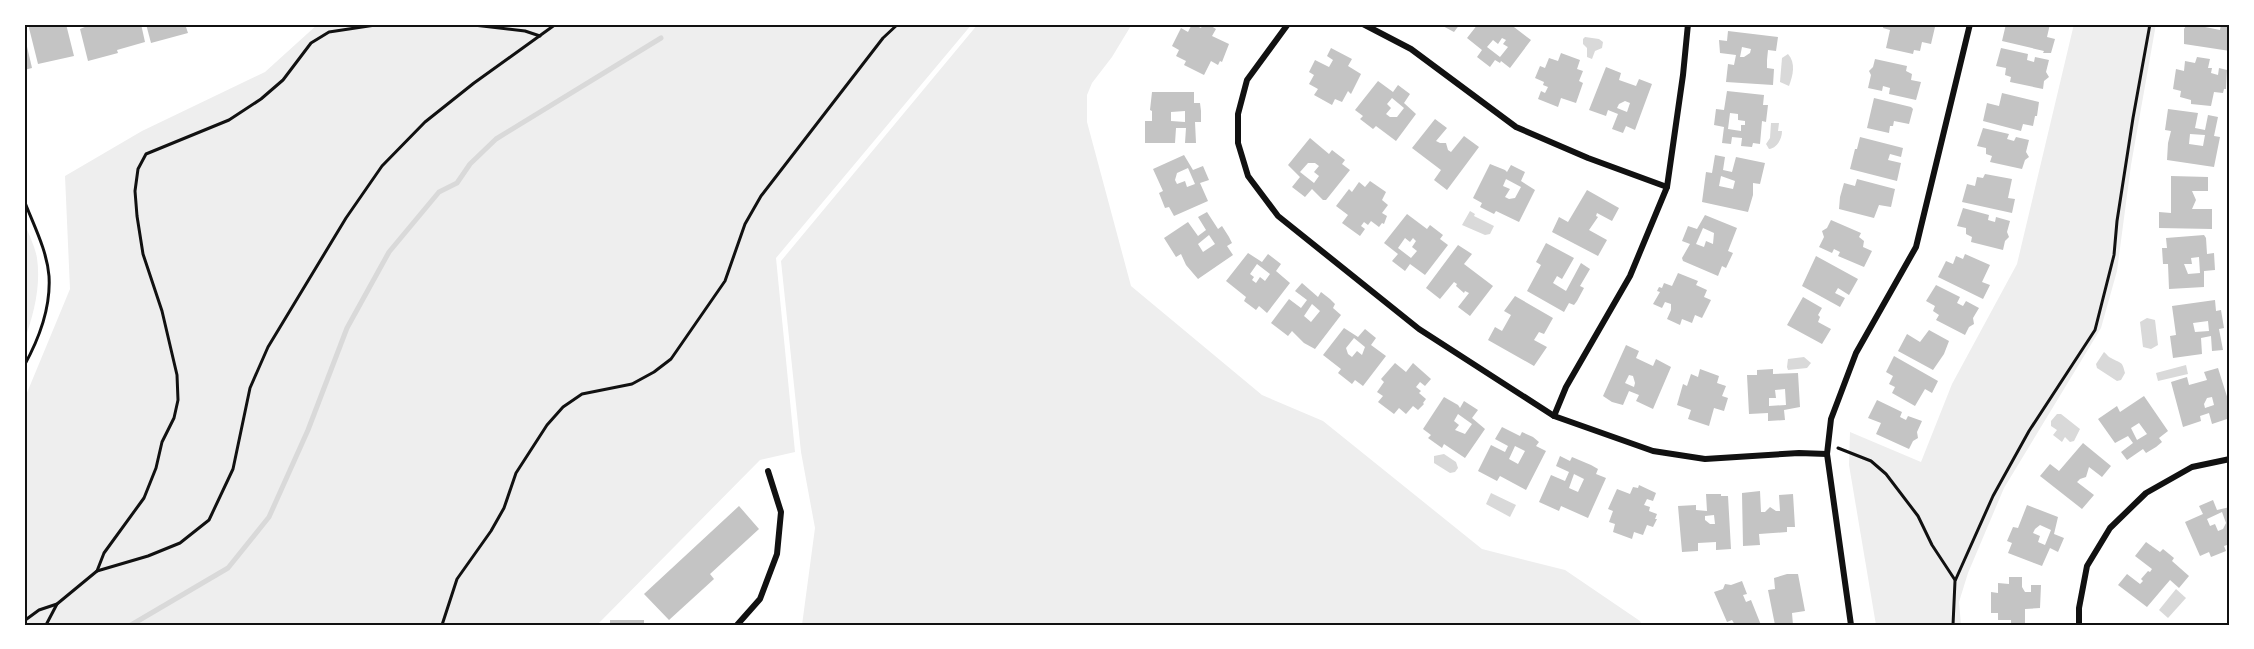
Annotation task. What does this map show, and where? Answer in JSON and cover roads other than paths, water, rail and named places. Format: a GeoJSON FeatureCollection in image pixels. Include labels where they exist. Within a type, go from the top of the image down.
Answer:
{"type":"FeatureCollection","features":[{"type":"Feature","properties":{"kind":"street"},"geometry":{"type":"LineString","coordinates":[[1288,24],[1247,80],[1238,114],[1238,143],[1248,177],[1278,216],[1419,329],[1554,416],[1653,451],[1705,459],[1799,453],[1827,454]]}},
{"type":"Feature","properties":{"kind":"street"},"geometry":{"type":"LineString","coordinates":[[1363,24],[1411,49],[1516,128],[1587,158],[1667,187]]}},
{"type":"Feature","properties":{"kind":"street"},"geometry":{"type":"LineString","coordinates":[[1554,416],[1566,387],[1630,276],[1667,187],[1688,24]]}},
{"type":"Feature","properties":{"kind":"street"},"geometry":{"type":"LineString","coordinates":[[1851,625],[1827,454],[1831,419],[1856,353],[1916,247],[1970,24]]}},
{"type":"Feature","properties":{"kind":"street"},"geometry":{"type":"LineString","coordinates":[[2079,625],[2079,608],[2087,566],[2110,528],[2146,493],[2192,467],[2230,459]]}},
{"type":"Feature","properties":{"kind":"street"},"geometry":{"type":"LineString","coordinates":[[737,625],[760,599],[777,554],[781,512],[768,471]]}},
{"type":"Feature","properties":{"kind":"waterway"},"geometry":{"type":"LineString","coordinates":[[131,625],[228,568],[269,517],[308,430],[347,328],[389,252],[439,192],[457,183],[470,164],[496,139],[661,38]]}}]}
